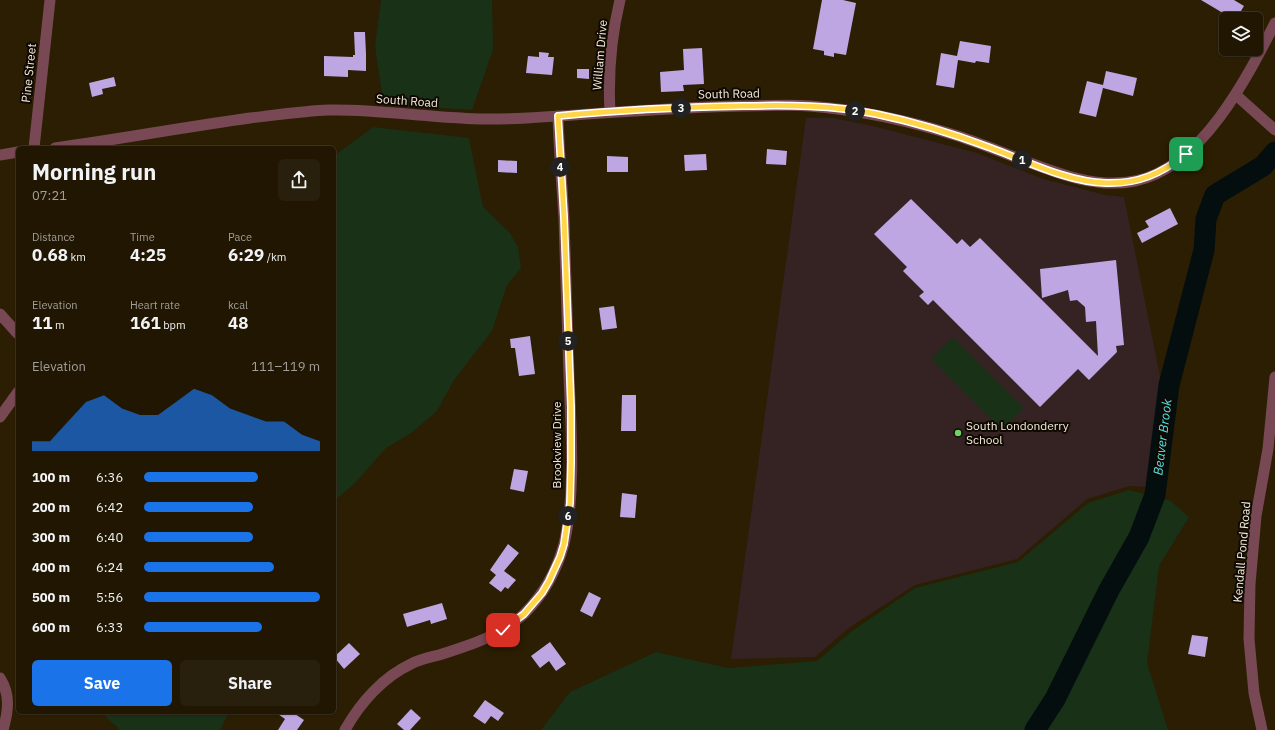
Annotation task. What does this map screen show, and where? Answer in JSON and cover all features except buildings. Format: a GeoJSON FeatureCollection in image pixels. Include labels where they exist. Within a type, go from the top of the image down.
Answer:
{"type":"FeatureCollection","features":[{"type":"Feature","properties":{"kind":"street","name":"Pine Street"},"geometry":{"type":"LineString","coordinates":[[34,146],[50,0]]}},
{"type":"Feature","properties":{"kind":"street","name":"William Drive"},"geometry":{"type":"LineString","coordinates":[[610,112],[609,88],[611,50],[620,0]]}},
{"type":"Feature","properties":{"kind":"street"},"geometry":{"type":"LineString","coordinates":[[1275,23],[1236,95],[1275,130]]}},
{"type":"Feature","properties":{"kind":"street","name":"South Road"},"geometry":{"type":"LineString","coordinates":[[68,146],[224,122],[291,113],[324,111],[371,111],[465,119],[558,116],[712,106],[807,105],[875,114],[954,135],[1080,180],[1104,183],[1121,183],[1139,180],[1156,174],[1171,166],[1186,154],[1215,122],[1236,95]]}},
{"type":"Feature","properties":{"kind":"street","name":"Brookview Drive"},"geometry":{"type":"LineString","coordinates":[[345,730],[361,705],[380,686],[401,669],[413,663],[478,642],[503,630],[524,614],[542,593],[560,557],[564,544],[570,503],[571,462],[564,217],[558,116]]}},
{"type":"Feature","properties":{"kind":"street"},"geometry":{"type":"LineString","coordinates":[[0,155],[16,152]]}},
{"type":"Feature","properties":{"kind":"street"},"geometry":{"type":"LineString","coordinates":[[0,314],[16,332]]}},
{"type":"Feature","properties":{"kind":"street","name":"Kendall Pond Road"},"geometry":{"type":"LineString","coordinates":[[1262,730],[1254,693],[1249,639],[1250,584],[1256,516],[1268,449],[1275,377]]}},
{"type":"Feature","properties":{"kind":"street"},"geometry":{"type":"LineString","coordinates":[[0,417],[16,395]]}},
{"type":"Feature","properties":{"kind":"street"},"geometry":{"type":"LineString","coordinates":[[0,678],[4,683],[8,711],[2,730]]}},
{"type":"Feature","properties":{"kind":"shaded area","name":"South Londonderry School"},"geometry":{"type":"Polygon","coordinates":[[[806,118],[833,118],[873,126],[977,153],[1043,179],[1105,195],[1124,197],[1161,381],[1147,487],[1129,486],[1087,499],[1017,559],[915,585],[850,627],[815,657],[731,659],[806,118]]]}},
{"type":"Feature","properties":{"kind":"green space"},"geometry":{"type":"Polygon","coordinates":[[[381,0],[492,0],[493,50],[472,110],[393,105],[383,101],[375,46],[381,0]]]}},
{"type":"Feature","properties":{"kind":"green space"},"geometry":{"type":"Polygon","coordinates":[[[373,127],[469,138],[483,207],[510,233],[518,247],[521,268],[507,285],[492,331],[454,380],[437,411],[411,433],[386,448],[355,483],[336,499],[336,155],[373,127]]]}},
{"type":"Feature","properties":{"kind":"green space"},"geometry":{"type":"Polygon","coordinates":[[[953,337],[1024,408],[1002,430],[931,359],[953,337]]]}},
{"type":"Feature","properties":{"kind":"green space"},"geometry":{"type":"Polygon","coordinates":[[[1129,490],[1171,501],[1189,517],[1159,566],[1147,663],[1168,730],[541,730],[570,692],[656,652],[728,668],[817,661],[852,631],[915,588],[1018,562],[1088,503],[1129,490]]]}},
{"type":"Feature","properties":{"kind":"green space"},"geometry":{"type":"Polygon","coordinates":[[[103,714],[228,714],[220,730],[120,730],[103,714]]]}},
{"type":"Feature","properties":{"kind":"waterway","name":"Beaver Brook"},"geometry":{"type":"LineString","coordinates":[[1035,730],[1055,699],[1109,590],[1139,537],[1155,495],[1169,385],[1204,250],[1206,219],[1215,195],[1263,166],[1275,152]]}},
{"type":"Feature","properties":{"kind":"place","name":"South Londonderry School"},"geometry":{"type":"Point","coordinates":[958,433]}},
{"type":"Feature","properties":{"kind":"route"},"geometry":{"type":"LineString","coordinates":[[503,630],[524,614],[542,593],[549,581],[564,544],[570,503],[571,407],[564,217],[560,178],[558,116],[712,106],[807,105],[875,114],[916,124],[981,144],[1080,180],[1104,183],[1121,183],[1139,180],[1156,174],[1171,166],[1186,154]]}}]}
